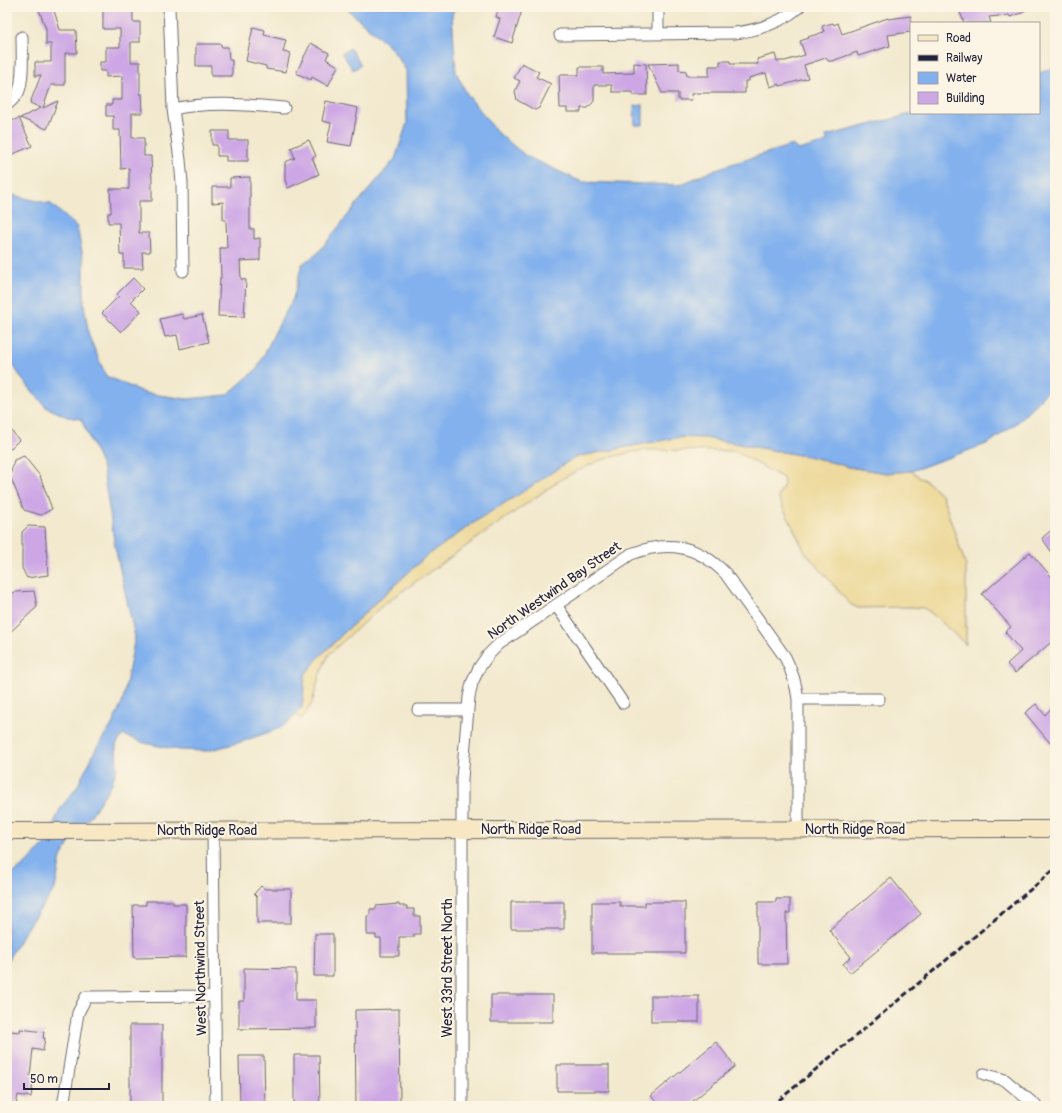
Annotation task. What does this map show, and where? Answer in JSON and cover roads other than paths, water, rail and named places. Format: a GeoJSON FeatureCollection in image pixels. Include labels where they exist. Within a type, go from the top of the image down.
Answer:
{"type":"FeatureCollection","features":[{"type":"Feature","properties":{"kind":"main road","name":"North Ridge Road"},"geometry":{"type":"LineString","coordinates":[[7,831],[798,828],[1055,829]]}},
{"type":"Feature","properties":{"kind":"street"},"geometry":{"type":"LineString","coordinates":[[169,7],[173,109],[182,183],[183,271]]}},
{"type":"Feature","properties":{"kind":"street"},"geometry":{"type":"LineString","coordinates":[[658,7],[658,34]]}},
{"type":"Feature","properties":{"kind":"street"},"geometry":{"type":"LineString","coordinates":[[560,35],[729,33],[750,31],[781,20],[799,7]]}},
{"type":"Feature","properties":{"kind":"street"},"geometry":{"type":"LineString","coordinates":[[7,105],[18,93],[21,84],[22,36]]}},
{"type":"Feature","properties":{"kind":"street"},"geometry":{"type":"LineString","coordinates":[[173,109],[191,105],[234,104],[284,108]]}},
{"type":"Feature","properties":{"kind":"street","name":"North Westwind Bay Street"},"geometry":{"type":"LineString","coordinates":[[462,830],[462,779],[469,697],[472,683],[479,668],[488,655],[499,644],[632,554],[657,546],[672,546],[688,549],[702,554],[716,564],[725,573],[785,657],[792,670],[796,683],[798,699],[798,828]]}},
{"type":"Feature","properties":{"kind":"street"},"geometry":{"type":"LineString","coordinates":[[556,605],[623,703]]}},
{"type":"Feature","properties":{"kind":"street"},"geometry":{"type":"LineString","coordinates":[[798,699],[880,699]]}},
{"type":"Feature","properties":{"kind":"street"},"geometry":{"type":"LineString","coordinates":[[418,710],[468,710]]}},
{"type":"Feature","properties":{"kind":"street","name":"West Northwind Street"},"geometry":{"type":"LineString","coordinates":[[213,830],[216,1106]]}},
{"type":"Feature","properties":{"kind":"street","name":"West 33rd Street North"},"geometry":{"type":"LineString","coordinates":[[462,830],[462,1106]]}},
{"type":"Feature","properties":{"kind":"street"},"geometry":{"type":"LineString","coordinates":[[63,1106],[78,1013],[86,997],[215,996]]}},
{"type":"Feature","properties":{"kind":"street"},"geometry":{"type":"LineString","coordinates":[[984,1074],[1004,1080],[1036,1106]]}},
{"type":"Feature","properties":{"kind":"water"},"geometry":{"type":"Polygon","coordinates":[[[345,7],[455,7],[452,15],[456,72],[467,94],[497,132],[526,156],[582,182],[679,185],[719,168],[792,145],[798,150],[827,142],[826,136],[911,114],[1040,114],[1040,73],[1055,68],[1055,383],[1018,422],[989,443],[911,471],[886,473],[849,467],[816,458],[705,438],[680,437],[575,457],[482,517],[424,558],[377,601],[319,657],[305,675],[302,708],[283,727],[241,742],[207,751],[179,750],[144,743],[123,735],[116,745],[117,767],[112,783],[88,820],[70,842],[61,857],[55,889],[30,923],[7,961],[7,878],[27,863],[46,842],[60,809],[77,787],[97,747],[112,725],[123,700],[135,637],[115,547],[103,469],[81,419],[67,417],[46,407],[22,379],[7,355],[7,194],[51,204],[77,227],[84,262],[84,305],[89,336],[106,376],[145,393],[187,399],[227,395],[257,369],[293,299],[302,264],[317,254],[395,159],[407,123],[406,70],[393,50],[345,7]]]}},
{"type":"Feature","properties":{"kind":"water"},"geometry":{"type":"Polygon","coordinates":[[[350,48],[361,65],[353,70],[342,53],[350,48]]]}},
{"type":"Feature","properties":{"kind":"water"},"geometry":{"type":"Polygon","coordinates":[[[643,105],[643,125],[635,125],[634,106],[643,105]]]}},
{"type":"Feature","properties":{"kind":"railway"},"geometry":{"type":"LineString","coordinates":[[772,1106],[1055,869]]}}]}
